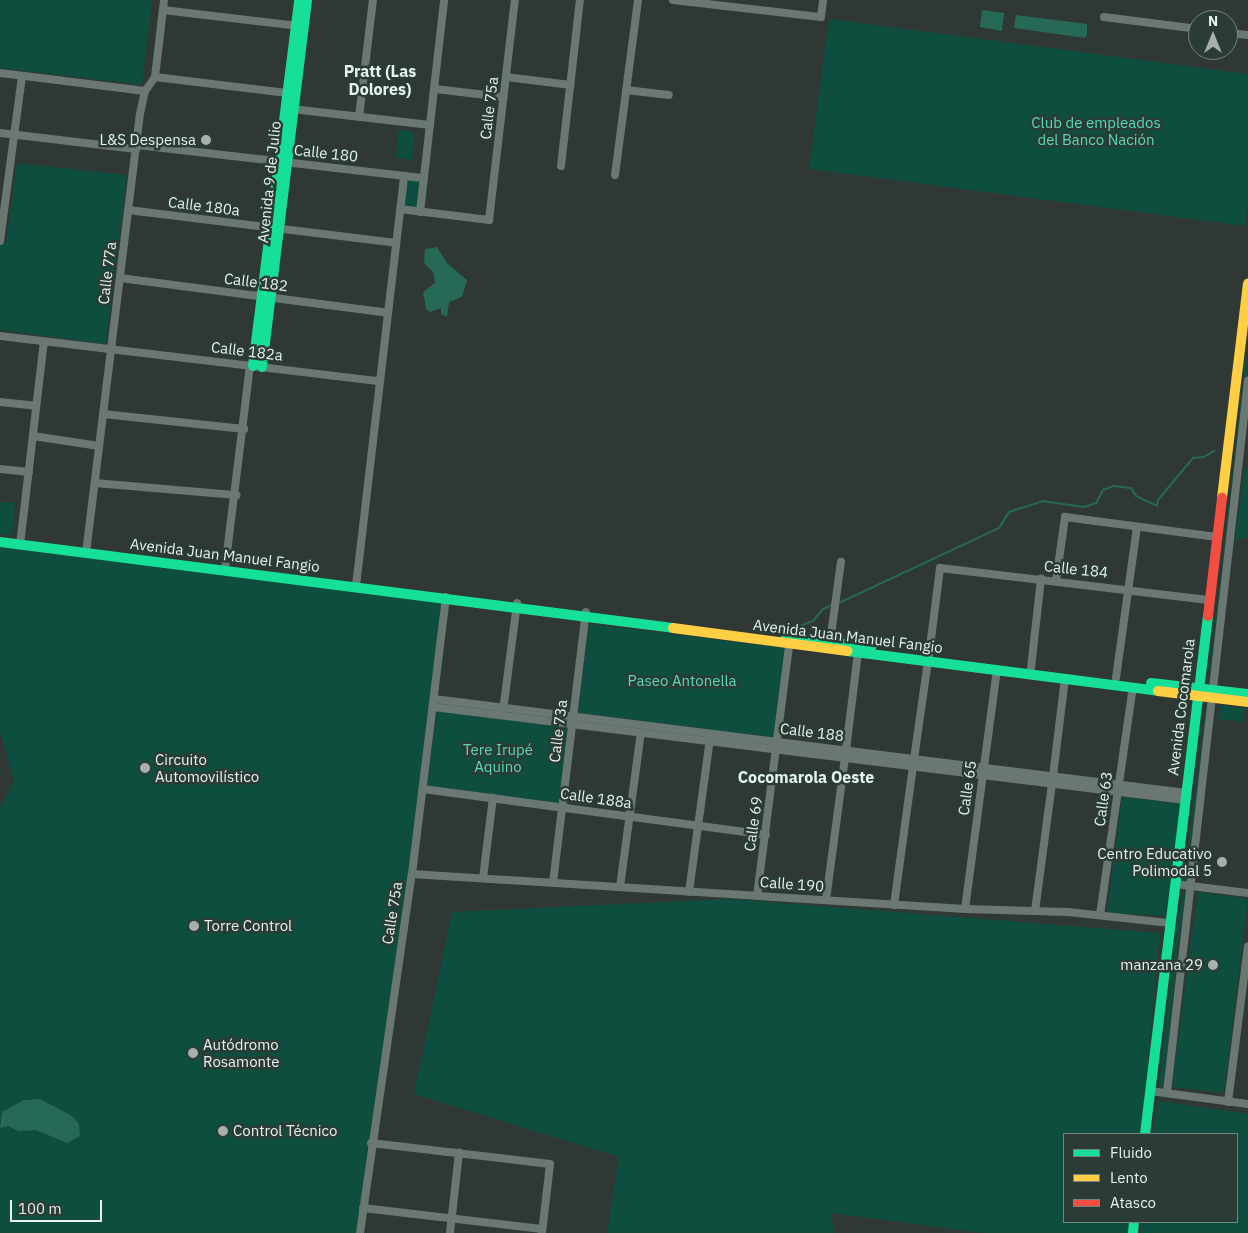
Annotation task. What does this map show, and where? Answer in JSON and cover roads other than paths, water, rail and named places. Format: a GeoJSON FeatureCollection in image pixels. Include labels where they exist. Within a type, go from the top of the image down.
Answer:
{"type":"FeatureCollection","features":[{"type":"Feature","properties":{"kind":"main road","name":"Avenida 9 de Julio"},"geometry":{"type":"LineString","coordinates":[[282,162],[292,109],[300,26],[298,0]]}},
{"type":"Feature","properties":{"kind":"main road","name":"Avenida 9 de Julio"},"geometry":{"type":"LineString","coordinates":[[255,366],[266,297],[282,162],[287,93],[307,0]]}},
{"type":"Feature","properties":{"kind":"main road","name":"Avenida Cocomarola"},"geometry":{"type":"LineString","coordinates":[[1145,1133],[1217,537],[1245,339],[1248,286]]}},
{"type":"Feature","properties":{"kind":"main road","name":"Avenida Juan Manuel Fangio"},"geometry":{"type":"LineString","coordinates":[[0,542],[790,640],[858,652],[1116,678],[1214,694],[1248,702]]}},
{"type":"Feature","properties":{"kind":"main road","name":"Avenida Juan Manuel Fangio"},"geometry":{"type":"LineString","coordinates":[[790,640],[830,642],[997,670],[1133,687],[1198,692]]}},
{"type":"Feature","properties":{"kind":"main road","name":"Avenida Juan Manuel Fangio"},"geometry":{"type":"LineString","coordinates":[[1214,694],[1248,694]]}},
{"type":"Feature","properties":{"kind":"street","name":"Calle 77a"},"geometry":{"type":"LineString","coordinates":[[86,553],[136,147],[145,91],[155,77],[164,0]]}},
{"type":"Feature","properties":{"kind":"street"},"geometry":{"type":"LineString","coordinates":[[359,117],[373,0]]}},
{"type":"Feature","properties":{"kind":"street"},"geometry":{"type":"LineString","coordinates":[[400,210],[420,212],[444,0]]}},
{"type":"Feature","properties":{"kind":"street","name":"Calle 75a"},"geometry":{"type":"LineString","coordinates":[[420,212],[489,220],[515,0]]}},
{"type":"Feature","properties":{"kind":"street"},"geometry":{"type":"LineString","coordinates":[[561,166],[580,0]]}},
{"type":"Feature","properties":{"kind":"street"},"geometry":{"type":"LineString","coordinates":[[615,174],[638,0]]}},
{"type":"Feature","properties":{"kind":"street"},"geometry":{"type":"LineString","coordinates":[[673,0],[729,3],[821,17],[823,0]]}},
{"type":"Feature","properties":{"kind":"street"},"geometry":{"type":"LineString","coordinates":[[163,10],[300,26]]}},
{"type":"Feature","properties":{"kind":"street"},"geometry":{"type":"LineString","coordinates":[[1104,17],[1188,28]]}},
{"type":"Feature","properties":{"kind":"street"},"geometry":{"type":"LineString","coordinates":[[0,73],[145,91]]}},
{"type":"Feature","properties":{"kind":"street"},"geometry":{"type":"LineString","coordinates":[[0,241],[4,196],[15,135],[22,76]]}},
{"type":"Feature","properties":{"kind":"street"},"geometry":{"type":"LineString","coordinates":[[155,77],[287,93]]}},
{"type":"Feature","properties":{"kind":"street"},"geometry":{"type":"LineString","coordinates":[[506,77],[571,85]]}},
{"type":"Feature","properties":{"kind":"street"},"geometry":{"type":"LineString","coordinates":[[435,89],[504,97]]}},
{"type":"Feature","properties":{"kind":"street"},"geometry":{"type":"LineString","coordinates":[[626,90],[669,95]]}},
{"type":"Feature","properties":{"kind":"street"},"geometry":{"type":"LineString","coordinates":[[292,109],[430,125]]}},
{"type":"Feature","properties":{"kind":"street","name":"Calle 180"},"geometry":{"type":"LineString","coordinates":[[0,133],[424,178]]}},
{"type":"Feature","properties":{"kind":"street"},"geometry":{"type":"LineString","coordinates":[[356,586],[404,176]]}},
{"type":"Feature","properties":{"kind":"street","name":"Calle 180a"},"geometry":{"type":"LineString","coordinates":[[128,210],[396,243]]}},
{"type":"Feature","properties":{"kind":"street","name":"Calle 182"},"geometry":{"type":"LineString","coordinates":[[120,278],[388,313]]}},
{"type":"Feature","properties":{"kind":"street"},"geometry":{"type":"LineString","coordinates":[[0,336],[111,349]]}},
{"type":"Feature","properties":{"kind":"street"},"geometry":{"type":"LineString","coordinates":[[20,545],[44,341]]}},
{"type":"Feature","properties":{"kind":"street","name":"Calle 182a"},"geometry":{"type":"LineString","coordinates":[[111,349],[380,381]]}},
{"type":"Feature","properties":{"kind":"street"},"geometry":{"type":"LineString","coordinates":[[226,569],[244,430],[255,366]]}},
{"type":"Feature","properties":{"kind":"street"},"geometry":{"type":"LineString","coordinates":[[1167,1092],[1193,886],[1214,694],[1244,461],[1248,381]]}},
{"type":"Feature","properties":{"kind":"street"},"geometry":{"type":"LineString","coordinates":[[0,402],[36,406]]}},
{"type":"Feature","properties":{"kind":"street"},"geometry":{"type":"LineString","coordinates":[[103,414],[244,430]]}},
{"type":"Feature","properties":{"kind":"street"},"geometry":{"type":"LineString","coordinates":[[33,436],[100,446]]}},
{"type":"Feature","properties":{"kind":"street"},"geometry":{"type":"LineString","coordinates":[[1226,466],[1244,461]]}},
{"type":"Feature","properties":{"kind":"street"},"geometry":{"type":"LineString","coordinates":[[0,469],[28,472]]}},
{"type":"Feature","properties":{"kind":"street"},"geometry":{"type":"LineString","coordinates":[[95,483],[236,495]]}},
{"type":"Feature","properties":{"kind":"street"},"geometry":{"type":"LineString","coordinates":[[1056,581],[1065,517],[1217,537]]}},
{"type":"Feature","properties":{"kind":"street"},"geometry":{"type":"LineString","coordinates":[[1116,678],[1137,527]]}},
{"type":"Feature","properties":{"kind":"street"},"geometry":{"type":"LineString","coordinates":[[830,642],[841,562]]}},
{"type":"Feature","properties":{"kind":"street","name":"Calle 184"},"geometry":{"type":"LineString","coordinates":[[929,658],[940,568],[1210,600]]}},
{"type":"Feature","properties":{"kind":"street"},"geometry":{"type":"LineString","coordinates":[[1031,668],[1042,579]]}},
{"type":"Feature","properties":{"kind":"street","name":"Calle 75a"},"geometry":{"type":"LineString","coordinates":[[360,1233],[371,1144],[412,874],[446,597]]}},
{"type":"Feature","properties":{"kind":"street"},"geometry":{"type":"LineString","coordinates":[[502,711],[516,607]]}},
{"type":"Feature","properties":{"kind":"street","name":"Calle 73a"},"geometry":{"type":"LineString","coordinates":[[553,883],[586,615]]}},
{"type":"Feature","properties":{"kind":"street","name":"Calle 69"},"geometry":{"type":"LineString","coordinates":[[757,896],[778,746],[790,640]]}},
{"type":"Feature","properties":{"kind":"street"},"geometry":{"type":"LineString","coordinates":[[826,900],[858,652]]}},
{"type":"Feature","properties":{"kind":"street"},"geometry":{"type":"LineString","coordinates":[[894,905],[929,658]]}},
{"type":"Feature","properties":{"kind":"street","name":"Calle 65"},"geometry":{"type":"LineString","coordinates":[[965,909],[997,670]]}},
{"type":"Feature","properties":{"kind":"street"},"geometry":{"type":"LineString","coordinates":[[1035,911],[1065,678]]}},
{"type":"Feature","properties":{"kind":"street","name":"Calle 63"},"geometry":{"type":"LineString","coordinates":[[1100,915],[1133,687]]}},
{"type":"Feature","properties":{"kind":"street","name":"Calle 188"},"geometry":{"type":"LineString","coordinates":[[433,703],[1186,796]]}},
{"type":"Feature","properties":{"kind":"street","name":"Calle 188"},"geometry":{"type":"LineString","coordinates":[[573,720],[641,732],[710,737]]}},
{"type":"Feature","properties":{"kind":"street"},"geometry":{"type":"LineString","coordinates":[[620,888],[641,732]]}},
{"type":"Feature","properties":{"kind":"street"},"geometry":{"type":"LineString","coordinates":[[689,892],[710,737]]}},
{"type":"Feature","properties":{"kind":"street","name":"Calle 188a"},"geometry":{"type":"LineString","coordinates":[[423,789],[766,835]]}},
{"type":"Feature","properties":{"kind":"street"},"geometry":{"type":"LineString","coordinates":[[483,878],[493,798]]}},
{"type":"Feature","properties":{"kind":"street","name":"Calle 190"},"geometry":{"type":"LineString","coordinates":[[412,874],[894,905],[1100,915],[1170,922]]}},
{"type":"Feature","properties":{"kind":"street"},"geometry":{"type":"LineString","coordinates":[[1175,884],[1248,893]]}},
{"type":"Feature","properties":{"kind":"street"},"geometry":{"type":"LineString","coordinates":[[1228,1102],[1245,996],[1248,946]]}},
{"type":"Feature","properties":{"kind":"street"},"geometry":{"type":"LineString","coordinates":[[1150,1091],[1248,1104]]}},
{"type":"Feature","properties":{"kind":"street"},"geometry":{"type":"LineString","coordinates":[[363,1208],[542,1231],[550,1164],[371,1144]]}},
{"type":"Feature","properties":{"kind":"street"},"geometry":{"type":"LineString","coordinates":[[450,1233],[459,1154]]}},
{"type":"Feature","properties":{"kind":"waterway"},"geometry":{"type":"LineString","coordinates":[[839,603],[999,528],[1009,512],[1042,501],[1084,507],[1096,503],[1103,490],[1114,486],[1131,488],[1136,496],[1157,506],[1158,500],[1193,458],[1204,457],[1214,451]]}},
{"type":"Feature","properties":{"kind":"waterway"},"geometry":{"type":"LineString","coordinates":[[795,628],[813,621],[823,609],[832,605]]}},
{"type":"Feature","properties":{"kind":"place","name":"L&S Despensa"},"geometry":{"type":"Point","coordinates":[206,140]}},
{"type":"Feature","properties":{"kind":"place","name":"Circuito Automovilístico"},"geometry":{"type":"Point","coordinates":[145,768]}},
{"type":"Feature","properties":{"kind":"place","name":"Centro Educativo Polimodal 5"},"geometry":{"type":"Point","coordinates":[1222,862]}},
{"type":"Feature","properties":{"kind":"place","name":"Torre Control"},"geometry":{"type":"Point","coordinates":[194,926]}},
{"type":"Feature","properties":{"kind":"place","name":"manzana 29"},"geometry":{"type":"Point","coordinates":[1213,965]}},
{"type":"Feature","properties":{"kind":"place","name":"Autódromo Rosamonte"},"geometry":{"type":"Point","coordinates":[193,1053]}},
{"type":"Feature","properties":{"kind":"place","name":"Control Técnico"},"geometry":{"type":"Point","coordinates":[223,1131]}},
{"type":"Feature","properties":{"kind":"district","name":"Pratt (Las Dolores)"},"geometry":{"type":"Point","coordinates":[380,80]}},
{"type":"Feature","properties":{"kind":"district","name":"Cocomarola Oeste"},"geometry":{"type":"Point","coordinates":[806,777]}},
{"type":"Feature","properties":{"kind":"park label","name":"Club de empleados del Banco Nación"},"geometry":{"type":"Point","coordinates":[1096,130]}},
{"type":"Feature","properties":{"kind":"park label","name":"Paseo Antonella"},"geometry":{"type":"Point","coordinates":[682,681]}},
{"type":"Feature","properties":{"kind":"park label","name":"Tere Irupé Aquino"},"geometry":{"type":"Point","coordinates":[498,758]}}]}
